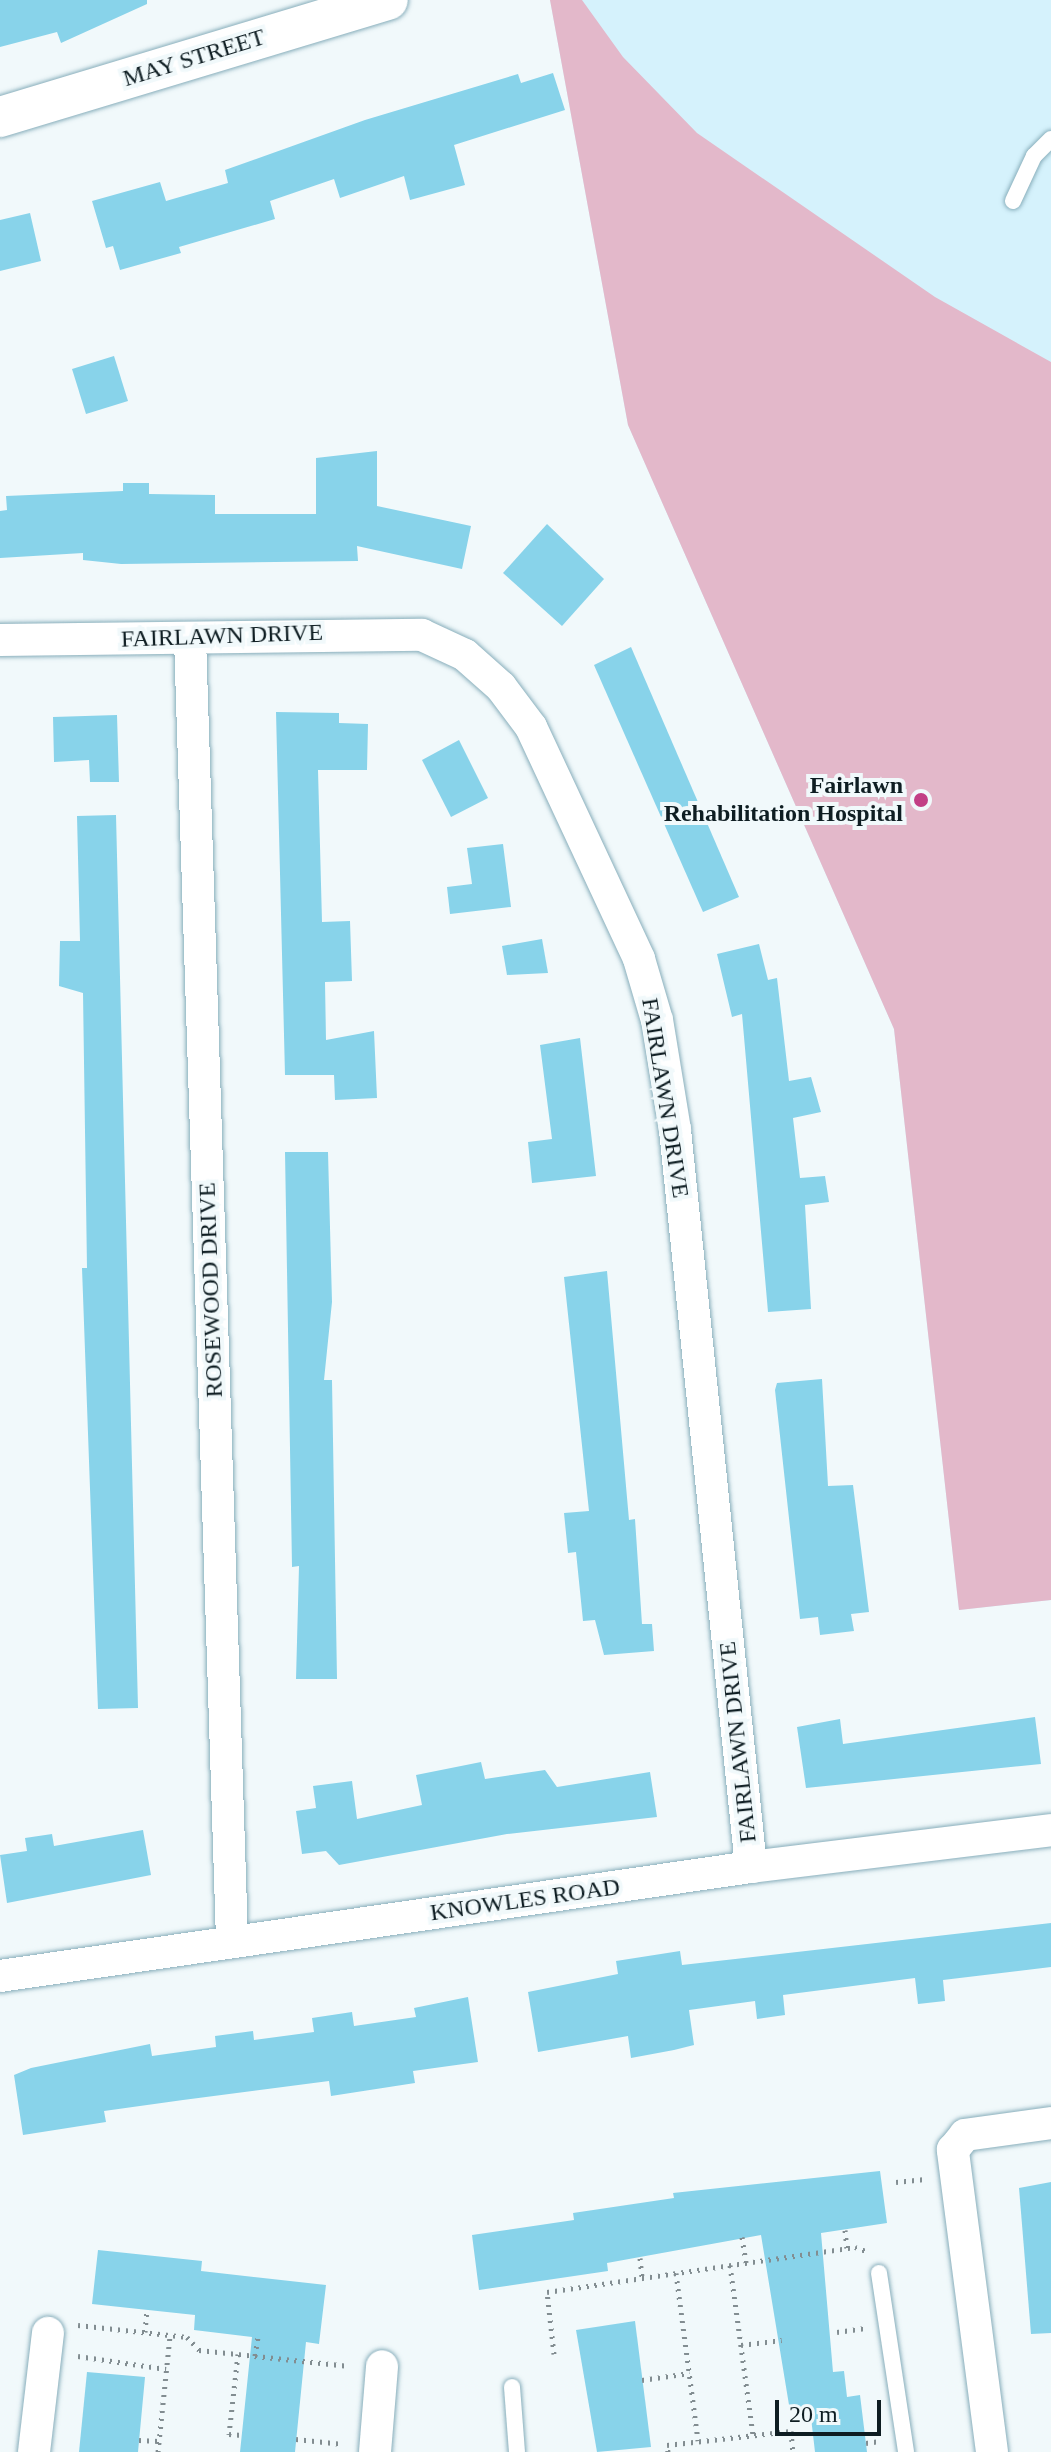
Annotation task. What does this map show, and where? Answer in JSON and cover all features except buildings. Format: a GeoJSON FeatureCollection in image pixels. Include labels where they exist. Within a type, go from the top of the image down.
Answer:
{"type":"FeatureCollection","features":[{"type":"Feature","properties":{"kind":"street","name":"MAY STREET"},"geometry":{"type":"LineString","coordinates":[[0,117],[388,0]]}},
{"type":"Feature","properties":{"kind":"street","name":"FAIRLAWN DRIVE"},"geometry":{"type":"LineString","coordinates":[[0,640],[409,634],[465,655],[501,687],[531,727],[633,945],[657,1020],[675,1130],[751,1867]]}},
{"type":"Feature","properties":{"kind":"street","name":"ROSEWOOD DRIVE"},"geometry":{"type":"LineString","coordinates":[[190,639],[232,1941]]}},
{"type":"Feature","properties":{"kind":"street","name":"KNOWLES ROAD"},"geometry":{"type":"LineString","coordinates":[[0,1976],[751,1867],[1051,1830]]}},
{"type":"Feature","properties":{"kind":"street"},"geometry":{"type":"LineString","coordinates":[[992,2452],[953,2150],[965,2135],[1051,2123]]}},
{"type":"Feature","properties":{"kind":"street"},"geometry":{"type":"LineString","coordinates":[[34,2452],[47,2342]]}},
{"type":"Feature","properties":{"kind":"street"},"geometry":{"type":"LineString","coordinates":[[375,2450],[382,2366]]}},
{"type":"Feature","properties":{"kind":"lane"},"geometry":{"type":"LineString","coordinates":[[1013,201],[1034,156],[1051,139]]}},
{"type":"Feature","properties":{"kind":"lane"},"geometry":{"type":"LineString","coordinates":[[879,2273],[906,2452]]}},
{"type":"Feature","properties":{"kind":"lane"},"geometry":{"type":"LineString","coordinates":[[512,2387],[517,2452]]}},
{"type":"Feature","properties":{"kind":"path"},"geometry":{"type":"LineString","coordinates":[[845,2230],[847,2248]]}},
{"type":"Feature","properties":{"kind":"path"},"geometry":{"type":"LineString","coordinates":[[742,2237],[746,2263]]}},
{"type":"Feature","properties":{"kind":"path"},"geometry":{"type":"LineString","coordinates":[[554,2354],[547,2292],[862,2247],[879,2273]]}},
{"type":"Feature","properties":{"kind":"path"},"geometry":{"type":"LineString","coordinates":[[640,2258],[642,2278]]}},
{"type":"Feature","properties":{"kind":"path"},"geometry":{"type":"LineString","coordinates":[[730,2265],[753,2435]]}},
{"type":"Feature","properties":{"kind":"path"},"geometry":{"type":"LineString","coordinates":[[676,2273],[698,2441]]}},
{"type":"Feature","properties":{"kind":"path"},"geometry":{"type":"LineString","coordinates":[[145,2332],[147,2310]]}},
{"type":"Feature","properties":{"kind":"path"},"geometry":{"type":"LineString","coordinates":[[47,2342],[71,2324],[187,2337],[199,2350],[382,2366]]}},
{"type":"Feature","properties":{"kind":"path"},"geometry":{"type":"LineString","coordinates":[[158,2452],[170,2335]]}},
{"type":"Feature","properties":{"kind":"path"},"geometry":{"type":"LineString","coordinates":[[255,2356],[258,2337]]}},
{"type":"Feature","properties":{"kind":"path"},"geometry":{"type":"LineString","coordinates":[[741,2345],[782,2340]]}},
{"type":"Feature","properties":{"kind":"path"},"geometry":{"type":"LineString","coordinates":[[47,2342],[166,2369]]}},
{"type":"Feature","properties":{"kind":"path"},"geometry":{"type":"LineString","coordinates":[[238,2354],[229,2434],[242,2435]]}},
{"type":"Feature","properties":{"kind":"path"},"geometry":{"type":"LineString","coordinates":[[642,2380],[689,2373]]}},
{"type":"Feature","properties":{"kind":"path"},"geometry":{"type":"LineString","coordinates":[[668,2452],[667,2445],[791,2431],[793,2452]]}},
{"type":"Feature","properties":{"kind":"path"},"geometry":{"type":"LineString","coordinates":[[296,2439],[375,2450]]}},
{"type":"Feature","properties":{"kind":"path"},"geometry":{"type":"LineString","coordinates":[[139,2440],[159,2441]]}},
{"type":"Feature","properties":{"kind":"shaded area","name":"Fairlawn Rehabilitation Hospital"},"geometry":{"type":"Polygon","coordinates":[[[550,0],[1051,0],[1051,1600],[959,1610],[894,1029],[628,425],[550,0]]]}},
{"type":"Feature","properties":{"kind":"shaded area","name":"Fairlawn Rehabilitation Hospital"},"geometry":{"type":"Polygon","coordinates":[[[550,0],[582,0],[623,57],[697,133],[935,297],[1051,362],[1051,1600],[959,1610],[894,1029],[628,425],[550,0]]]}},
{"type":"Feature","properties":{"kind":"place","name":"Fairlawn Rehabilitation Hospital"},"geometry":{"type":"Point","coordinates":[921,800]}}]}
